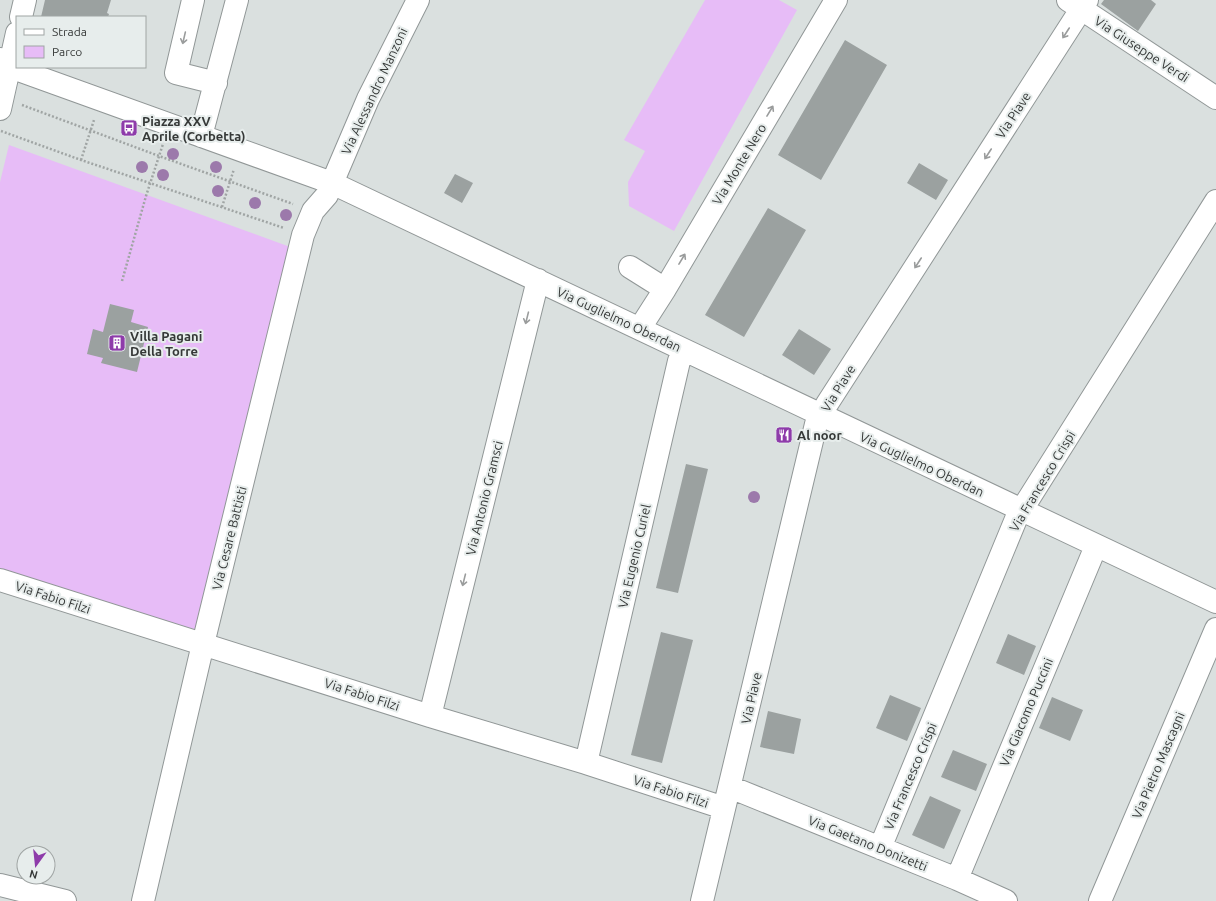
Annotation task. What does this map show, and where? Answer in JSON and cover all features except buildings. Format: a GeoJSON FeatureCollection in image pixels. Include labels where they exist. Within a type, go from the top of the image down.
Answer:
{"type":"FeatureCollection","features":[{"type":"Feature","properties":{"kind":"street"},"geometry":{"type":"LineString","coordinates":[[21,16],[25,0]]}},
{"type":"Feature","properties":{"kind":"street"},"geometry":{"type":"LineString","coordinates":[[193,0],[176,73],[216,83]]}},
{"type":"Feature","properties":{"kind":"street"},"geometry":{"type":"LineString","coordinates":[[201,136],[216,83],[236,0]]}},
{"type":"Feature","properties":{"kind":"street","name":"Via Alessandro Manzoni"},"geometry":{"type":"LineString","coordinates":[[332,183],[368,99],[418,0]]}},
{"type":"Feature","properties":{"kind":"street","name":"Via Monte Nero"},"geometry":{"type":"LineString","coordinates":[[640,328],[665,289],[836,0]]}},
{"type":"Feature","properties":{"kind":"street","name":"Via Giuseppe Verdi"},"geometry":{"type":"LineString","coordinates":[[1079,3],[1216,98]]}},
{"type":"Feature","properties":{"kind":"street","name":"Via Piave"},"geometry":{"type":"LineString","coordinates":[[702,901],[816,424],[820,415],[1079,3]]}},
{"type":"Feature","properties":{"kind":"street"},"geometry":{"type":"LineString","coordinates":[[1,104],[5,62],[16,35]]}},
{"type":"Feature","properties":{"kind":"street","name":"Via Guglielmo Oberdan"},"geometry":{"type":"LineString","coordinates":[[5,62],[21,71],[332,183],[1216,602]]}},
{"type":"Feature","properties":{"kind":"street","name":"Via Cesare Battisti"},"geometry":{"type":"LineString","coordinates":[[144,901],[203,644],[303,235],[313,211],[327,195],[332,183]]}},
{"type":"Feature","properties":{"kind":"street","name":"Via Francesco Crispi"},"geometry":{"type":"LineString","coordinates":[[880,848],[1013,526],[1216,201]]}},
{"type":"Feature","properties":{"kind":"street"},"geometry":{"type":"LineString","coordinates":[[630,267],[665,289]]}},
{"type":"Feature","properties":{"kind":"street","name":"Via Antonio Gramsci"},"geometry":{"type":"LineString","coordinates":[[430,716],[538,280]]}},
{"type":"Feature","properties":{"kind":"street","name":"Via Eugenio Curiel"},"geometry":{"type":"LineString","coordinates":[[586,763],[679,360],[686,351]]}},
{"type":"Feature","properties":{"kind":"street","name":"Via Giacomo Puccini"},"geometry":{"type":"LineString","coordinates":[[956,879],[1096,546]]}},
{"type":"Feature","properties":{"kind":"street","name":"Via Fabio Filzi"},"geometry":{"type":"LineString","coordinates":[[0,580],[430,716],[586,763],[724,808]]}},
{"type":"Feature","properties":{"kind":"street","name":"Via Pietro Mascagni"},"geometry":{"type":"LineString","coordinates":[[1100,901],[1216,630]]}},
{"type":"Feature","properties":{"kind":"street","name":"Via Gaetano Donizetti"},"geometry":{"type":"LineString","coordinates":[[730,787],[956,879],[1006,901]]}},
{"type":"Feature","properties":{"kind":"street"},"geometry":{"type":"LineString","coordinates":[[0,885],[64,901]]}},
{"type":"Feature","properties":{"kind":"path"},"geometry":{"type":"LineString","coordinates":[[80,160],[101,100]]}},
{"type":"Feature","properties":{"kind":"path"},"geometry":{"type":"LineString","coordinates":[[1,104],[90,130],[313,211]]}},
{"type":"Feature","properties":{"kind":"path"},"geometry":{"type":"LineString","coordinates":[[122,281],[150,182],[169,124]]}},
{"type":"Feature","properties":{"kind":"path"},"geometry":{"type":"LineString","coordinates":[[0,130],[80,160],[150,182],[303,235]]}},
{"type":"Feature","properties":{"kind":"path"},"geometry":{"type":"LineString","coordinates":[[222,207],[240,150]]}},
{"type":"Feature","properties":{"kind":"green space"},"geometry":{"type":"Polygon","coordinates":[[[705,0],[779,0],[797,10],[674,231],[629,206],[628,182],[645,151],[624,140],[705,0]]]}},
{"type":"Feature","properties":{"kind":"green space"},"geometry":{"type":"Polygon","coordinates":[[[9,145],[293,248],[200,631],[0,570],[0,182],[9,145]]]}},
{"type":"Feature","properties":{"kind":"place","name":"Piazza XXV Aprile (Corbetta)"},"geometry":{"type":"Point","coordinates":[129,128]}},
{"type":"Feature","properties":{"kind":"place","name":"Villa Pagani Della Torre"},"geometry":{"type":"Point","coordinates":[117,343]}},
{"type":"Feature","properties":{"kind":"place","name":"Al noor"},"geometry":{"type":"Point","coordinates":[784,435]}}]}
